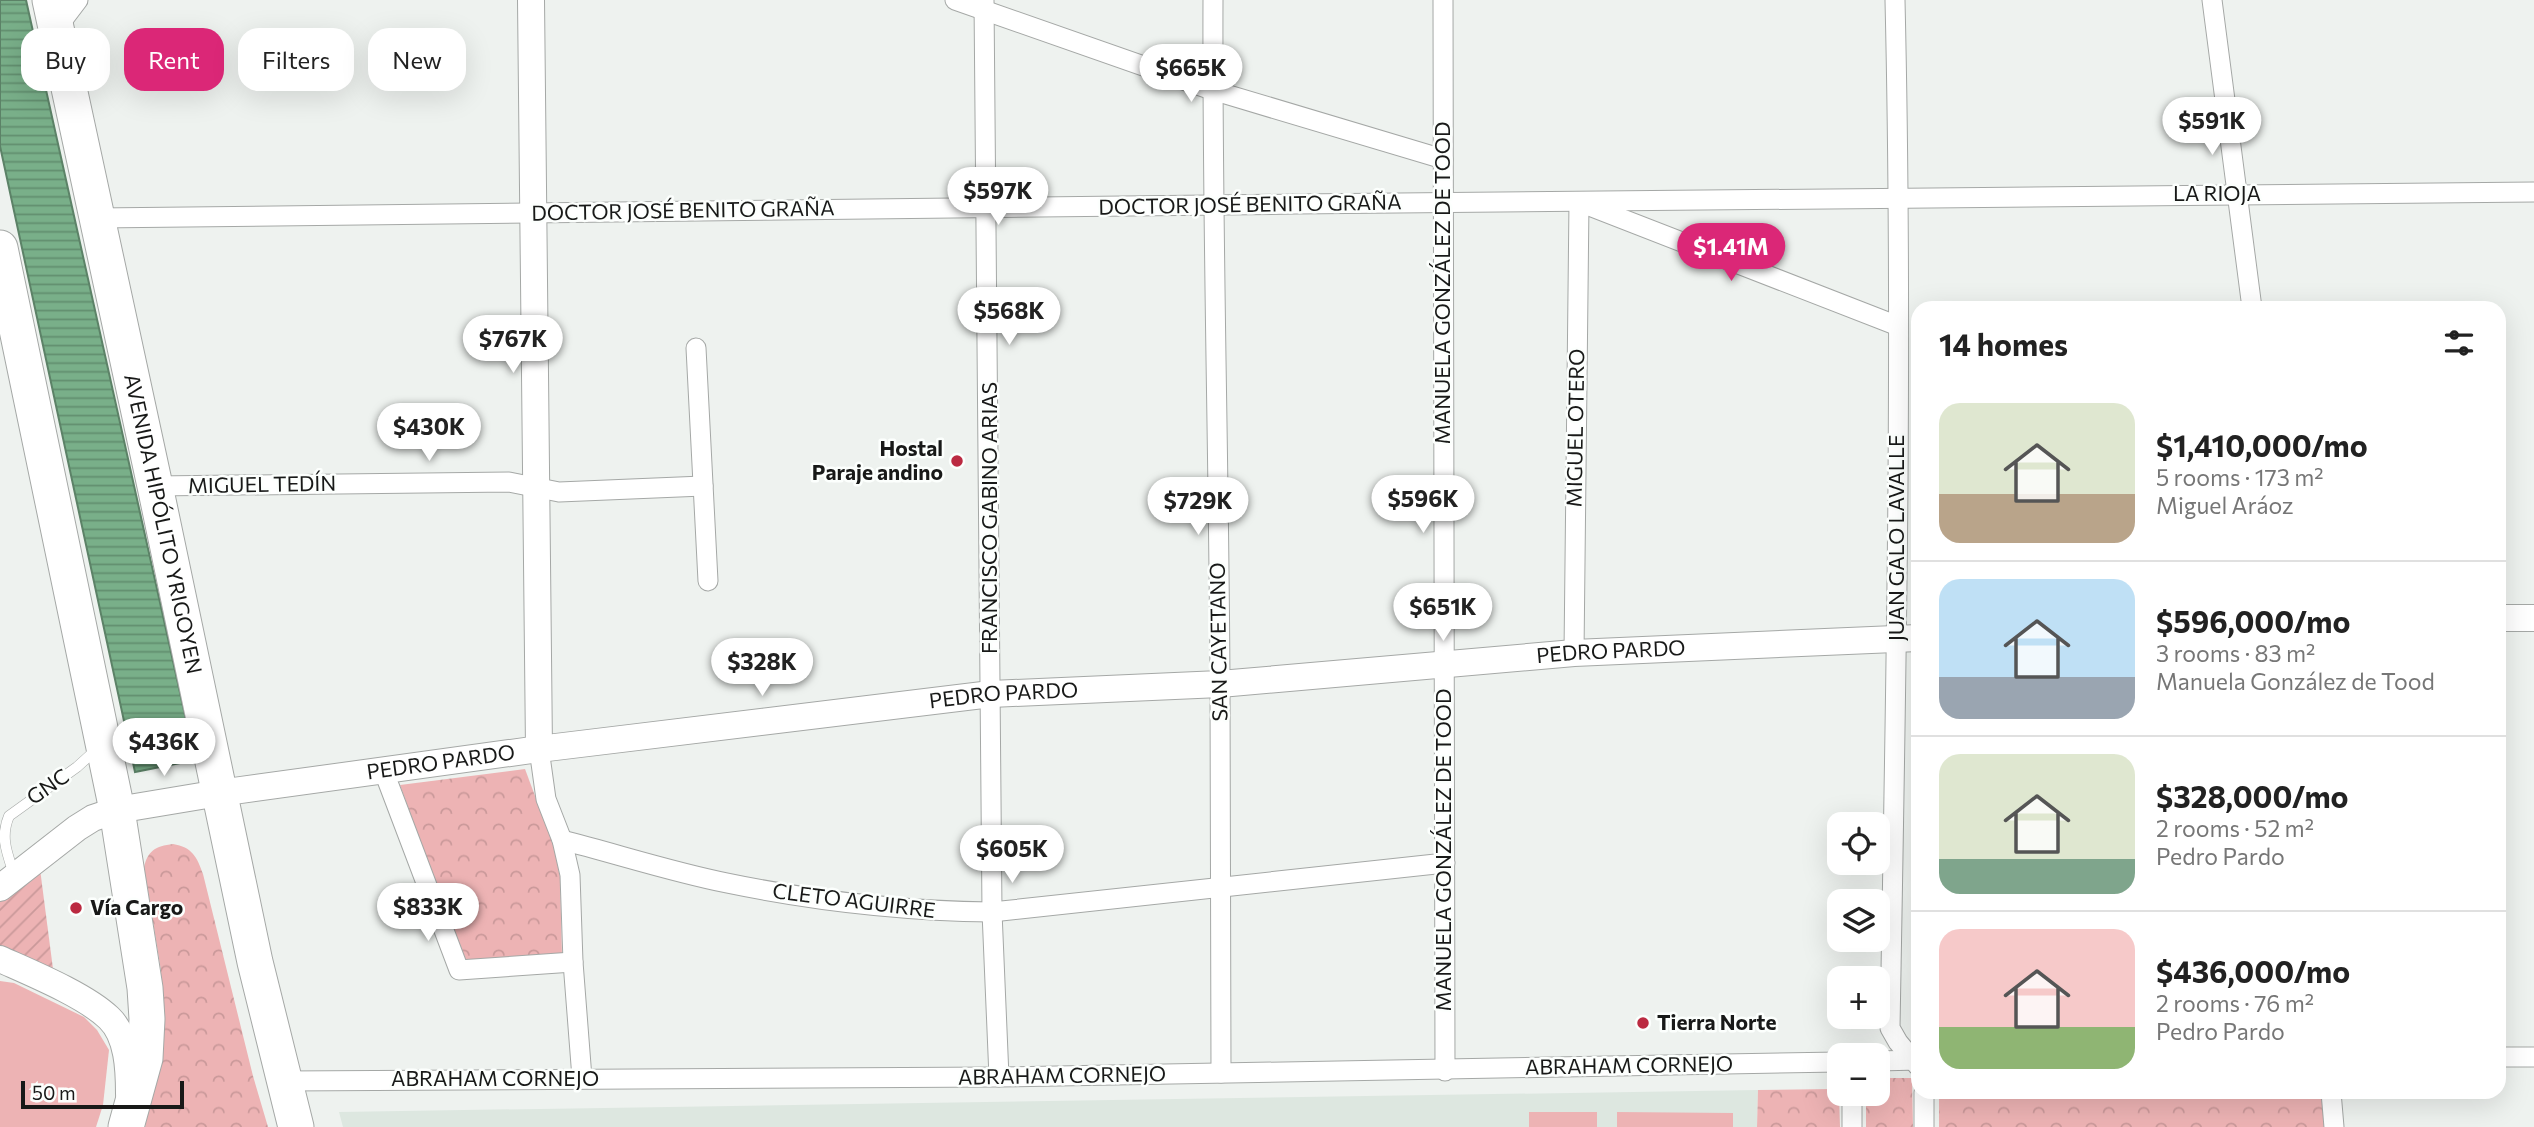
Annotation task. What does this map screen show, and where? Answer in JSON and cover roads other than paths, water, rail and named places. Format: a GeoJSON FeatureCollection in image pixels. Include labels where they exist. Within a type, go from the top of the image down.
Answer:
{"type":"FeatureCollection","features":[{"type":"Feature","properties":{"kind":"highway","name":"AVENIDA HIPÓLITO YRIGOYEN"},"geometry":{"type":"LineString","coordinates":[[53,14],[255,962],[296,1127]]}},
{"type":"Feature","properties":{"kind":"highway"},"geometry":{"type":"LineString","coordinates":[[0,248],[117,810],[147,1018],[145,1058],[127,1122]]}},
{"type":"Feature","properties":{"kind":"street"},"geometry":{"type":"LineString","coordinates":[[53,14],[78,0]]}},
{"type":"Feature","properties":{"kind":"street"},"geometry":{"type":"LineString","coordinates":[[531,0],[539,749],[546,799],[562,840],[569,875],[582,1078]]}},
{"type":"Feature","properties":{"kind":"street"},"geometry":{"type":"LineString","coordinates":[[955,0],[984,5],[1212,90],[1443,159]]}},
{"type":"Feature","properties":{"kind":"street","name":"SAN CAYETANO"},"geometry":{"type":"LineString","coordinates":[[1213,0],[1212,206],[1220,684],[1222,1073]]}},
{"type":"Feature","properties":{"kind":"street","name":"MANUELA GONZÁLEZ DE TOOD"},"geometry":{"type":"LineString","coordinates":[[1443,0],[1445,1070]]}},
{"type":"Feature","properties":{"kind":"street","name":"JUAN GALO LAVALLE"},"geometry":{"type":"LineString","coordinates":[[1895,0],[1899,196],[1898,326],[1908,639],[1890,1028],[1911,1056]]}},
{"type":"Feature","properties":{"kind":"street"},"geometry":{"type":"LineString","coordinates":[[2212,0],[2251,301]]}},
{"type":"Feature","properties":{"kind":"street","name":"FRANCISCO GABINO ARIAS"},"geometry":{"type":"LineString","coordinates":[[984,5],[988,207],[992,912],[999,1077]]}},
{"type":"Feature","properties":{"kind":"street","name":"LA RIOJA"},"geometry":{"type":"LineString","coordinates":[[1899,196],[2534,192]]}},
{"type":"Feature","properties":{"kind":"street","name":"DOCTOR JOSÉ BENITO GRAÑA"},"geometry":{"type":"LineString","coordinates":[[97,218],[1899,196]]}},
{"type":"Feature","properties":{"kind":"street"},"geometry":{"type":"LineString","coordinates":[[1579,202],[1898,326]]}},
{"type":"Feature","properties":{"kind":"street","name":"MIGUEL OTERO"},"geometry":{"type":"LineString","coordinates":[[1574,653],[1579,202]]}},
{"type":"Feature","properties":{"kind":"street"},"geometry":{"type":"LineString","coordinates":[[696,348],[708,581]]}},
{"type":"Feature","properties":{"kind":"street","name":"MIGUEL TEDÍN"},"geometry":{"type":"LineString","coordinates":[[155,486],[509,482],[559,492],[703,486]]}},
{"type":"Feature","properties":{"kind":"street"},"geometry":{"type":"LineString","coordinates":[[2506,618],[2534,618]]}},
{"type":"Feature","properties":{"kind":"street","name":"PEDRO PARDO"},"geometry":{"type":"LineString","coordinates":[[8,882],[77,828],[93,818],[117,810],[219,793],[539,749],[991,694],[1220,684],[1574,653],[1908,639]]}},
{"type":"Feature","properties":{"kind":"street"},"geometry":{"type":"LineString","coordinates":[[384,772],[459,970],[573,962]]}},
{"type":"Feature","properties":{"kind":"street","name":"CLETO AGUIRRE"},"geometry":{"type":"LineString","coordinates":[[562,840],[724,883],[932,912],[992,912],[1444,863]]}},
{"type":"Feature","properties":{"kind":"street"},"geometry":{"type":"LineString","coordinates":[[0,959],[53,984],[110,1018],[125,1051],[129,1072],[127,1122]]}},
{"type":"Feature","properties":{"kind":"street"},"geometry":{"type":"LineString","coordinates":[[2506,1057],[2534,1057]]}},
{"type":"Feature","properties":{"kind":"street"},"geometry":{"type":"LineString","coordinates":[[1890,1061],[1911,1062]]}},
{"type":"Feature","properties":{"kind":"street","name":"ABRAHAM CORNEJO"},"geometry":{"type":"LineString","coordinates":[[285,1081],[999,1077],[1827,1062]]}},
{"type":"Feature","properties":{"kind":"street"},"geometry":{"type":"LineString","coordinates":[[1924,1099],[1924,1127]]}},
{"type":"Feature","properties":{"kind":"street"},"geometry":{"type":"LineString","coordinates":[[2332,1099],[2334,1127]]}},
{"type":"Feature","properties":{"kind":"street"},"geometry":{"type":"LineString","coordinates":[[1852,1106],[1852,1127]]}},
{"type":"Feature","properties":{"kind":"lane","name":"GNC"},"geometry":{"type":"LineString","coordinates":[[8,882],[2,827],[9,816],[78,767],[103,743]]}},
{"type":"Feature","properties":{"kind":"place","name":"Hostal Paraje andino"},"geometry":{"type":"Point","coordinates":[957,461]}},
{"type":"Feature","properties":{"kind":"place","name":"Vía Cargo"},"geometry":{"type":"Point","coordinates":[76,908]}},
{"type":"Feature","properties":{"kind":"place","name":"Tierra Norte"},"geometry":{"type":"Point","coordinates":[1643,1023]}}]}
